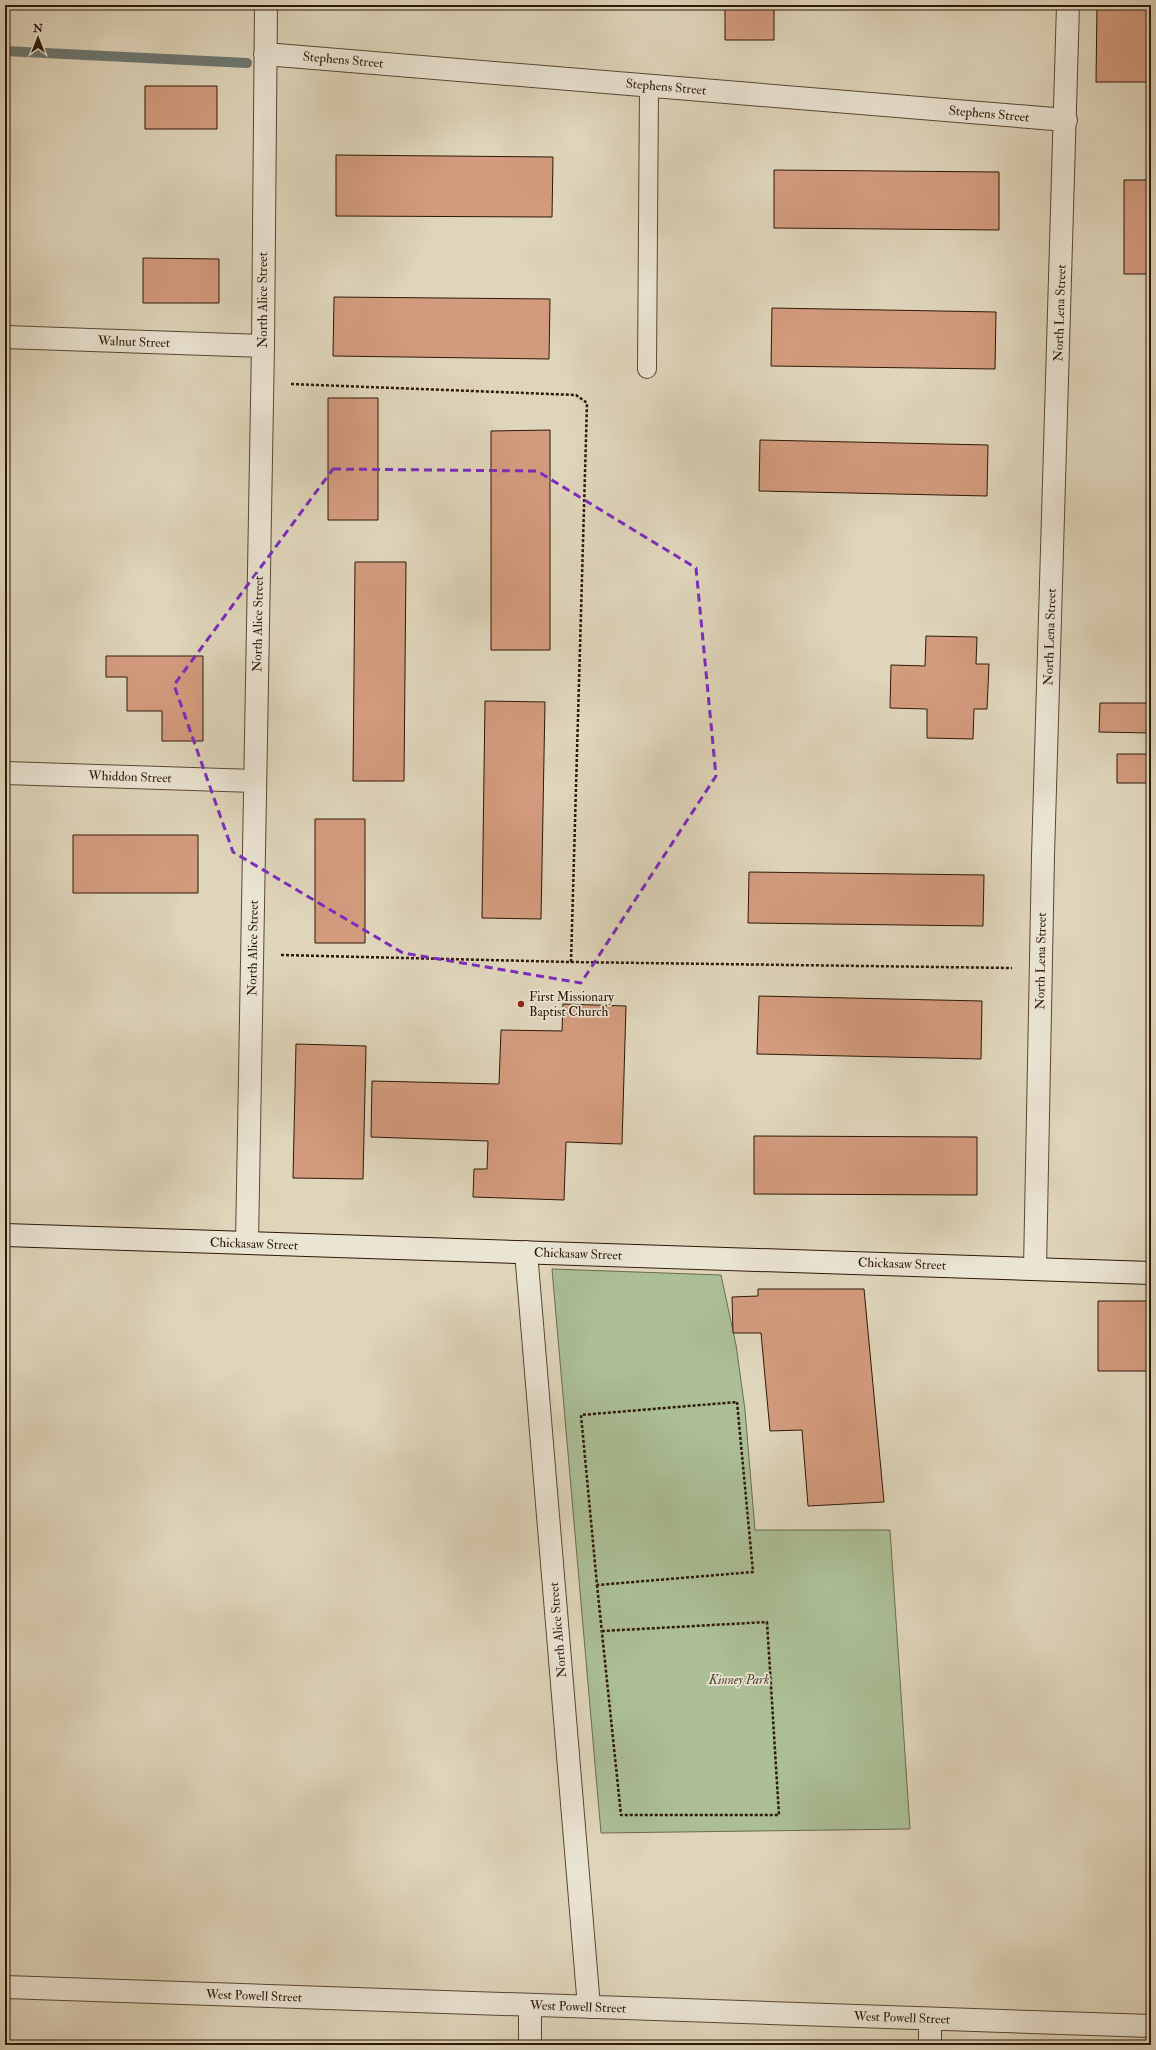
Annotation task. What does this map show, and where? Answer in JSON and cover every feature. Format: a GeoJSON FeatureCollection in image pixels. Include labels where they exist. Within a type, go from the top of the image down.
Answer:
{"type":"FeatureCollection","features":[{"type":"Feature","properties":{"kind":"street","name":"North Alice Street"},"geometry":{"type":"LineString","coordinates":[[247,1243],[263,346],[266,5]]}},
{"type":"Feature","properties":{"kind":"street","name":"North Lena Street"},"geometry":{"type":"LineString","coordinates":[[1034,1268],[1068,5]]}},
{"type":"Feature","properties":{"kind":"street","name":"Stephens Street"},"geometry":{"type":"LineString","coordinates":[[265,54],[1066,120]]}},
{"type":"Feature","properties":{"kind":"street","name":"Walnut Street"},"geometry":{"type":"LineString","coordinates":[[5,338],[263,346]]}},
{"type":"Feature","properties":{"kind":"street","name":"Whiddon Street"},"geometry":{"type":"LineString","coordinates":[[5,773],[256,781]]}},
{"type":"Feature","properties":{"kind":"street","name":"Chickasaw Street"},"geometry":{"type":"LineString","coordinates":[[5,1235],[1151,1273]]}},
{"type":"Feature","properties":{"kind":"street","name":"North Alice Street"},"geometry":{"type":"LineString","coordinates":[[526,1252],[589,2007]]}},
{"type":"Feature","properties":{"kind":"street","name":"West Powell Street"},"geometry":{"type":"LineString","coordinates":[[5,1987],[1151,2026]]}},
{"type":"Feature","properties":{"kind":"street"},"geometry":{"type":"LineString","coordinates":[[530,2006],[530,2045]]}},
{"type":"Feature","properties":{"kind":"street"},"geometry":{"type":"LineString","coordinates":[[930,2019],[930,2045]]}},
{"type":"Feature","properties":{"kind":"lane"},"geometry":{"type":"LineString","coordinates":[[647,369],[649,86]]}},
{"type":"Feature","properties":{"kind":"path"},"geometry":{"type":"LineString","coordinates":[[262,382],[576,395],[587,403],[571,962]]}},
{"type":"Feature","properties":{"kind":"path"},"geometry":{"type":"LineString","coordinates":[[253,954],[571,962],[1041,969]]}},
{"type":"Feature","properties":{"kind":"path"},"geometry":{"type":"LineString","coordinates":[[597,1585],[753,1572],[737,1402],[582,1415],[597,1585],[621,1815],[778,1815],[768,1622],[603,1631]]}},
{"type":"Feature","properties":{"kind":"highlighted area"},"geometry":{"type":"Polygon","coordinates":[[[333,469],[537,471],[696,568],[716,776],[581,983],[403,953],[233,852],[174,685],[333,469]]]}},
{"type":"Feature","properties":{"kind":"green space","name":"Kinney Park"},"geometry":{"type":"Polygon","coordinates":[[[552,1269],[721,1275],[736,1345],[745,1410],[755,1530],[890,1530],[910,1829],[601,1833],[552,1269]]]}},
{"type":"Feature","properties":{"kind":"building"},"geometry":{"type":"Polygon","coordinates":[[[342,5],[420,5],[420,8],[342,8],[342,5]]]}},
{"type":"Feature","properties":{"kind":"building"},"geometry":{"type":"Polygon","coordinates":[[[725,5],[774,5],[774,40],[725,40],[725,5]]]}},
{"type":"Feature","properties":{"kind":"building"},"geometry":{"type":"Polygon","coordinates":[[[1097,5],[1150,5],[1151,82],[1096,82],[1097,5]]]}},
{"type":"Feature","properties":{"kind":"building"},"geometry":{"type":"Polygon","coordinates":[[[145,86],[217,86],[217,129],[145,129],[145,86]]]}},
{"type":"Feature","properties":{"kind":"building"},"geometry":{"type":"Polygon","coordinates":[[[336,155],[553,157],[552,217],[336,216],[336,155]]]}},
{"type":"Feature","properties":{"kind":"building"},"geometry":{"type":"Polygon","coordinates":[[[774,170],[999,172],[999,230],[774,228],[774,170]]]}},
{"type":"Feature","properties":{"kind":"building"},"geometry":{"type":"Polygon","coordinates":[[[1124,180],[1151,180],[1151,274],[1124,274],[1124,180]]]}},
{"type":"Feature","properties":{"kind":"building"},"geometry":{"type":"Polygon","coordinates":[[[143,258],[219,259],[219,303],[143,303],[143,258]]]}},
{"type":"Feature","properties":{"kind":"building"},"geometry":{"type":"Polygon","coordinates":[[[334,297],[550,299],[549,359],[333,356],[334,297]]]}},
{"type":"Feature","properties":{"kind":"building"},"geometry":{"type":"Polygon","coordinates":[[[772,308],[996,312],[995,369],[771,366],[772,308]]]}},
{"type":"Feature","properties":{"kind":"building"},"geometry":{"type":"Polygon","coordinates":[[[328,398],[378,398],[378,520],[328,520],[328,398]]]}},
{"type":"Feature","properties":{"kind":"building"},"geometry":{"type":"Polygon","coordinates":[[[550,430],[550,650],[491,650],[491,431],[550,430]]]}},
{"type":"Feature","properties":{"kind":"building"},"geometry":{"type":"Polygon","coordinates":[[[760,440],[988,445],[987,496],[759,491],[760,440]]]}},
{"type":"Feature","properties":{"kind":"building"},"geometry":{"type":"Polygon","coordinates":[[[355,562],[406,562],[404,781],[353,781],[355,562]]]}},
{"type":"Feature","properties":{"kind":"building"},"geometry":{"type":"Polygon","coordinates":[[[926,636],[977,637],[976,664],[989,664],[987,709],[974,709],[973,739],[927,738],[927,709],[890,708],[891,665],[925,666],[926,636]]]}},
{"type":"Feature","properties":{"kind":"building"},"geometry":{"type":"Polygon","coordinates":[[[106,656],[203,656],[203,741],[162,741],[162,711],[127,711],[127,677],[106,677],[106,656]]]}},
{"type":"Feature","properties":{"kind":"building"},"geometry":{"type":"Polygon","coordinates":[[[485,701],[545,702],[541,919],[482,918],[485,701]]]}},
{"type":"Feature","properties":{"kind":"building"},"geometry":{"type":"Polygon","coordinates":[[[1100,703],[1151,703],[1151,733],[1099,732],[1100,703]]]}},
{"type":"Feature","properties":{"kind":"building"},"geometry":{"type":"Polygon","coordinates":[[[1117,754],[1151,754],[1151,783],[1117,783],[1117,754]]]}},
{"type":"Feature","properties":{"kind":"building"},"geometry":{"type":"Polygon","coordinates":[[[315,819],[365,819],[365,943],[315,943],[315,819]]]}},
{"type":"Feature","properties":{"kind":"building"},"geometry":{"type":"Polygon","coordinates":[[[73,835],[198,835],[198,893],[73,893],[73,835]]]}},
{"type":"Feature","properties":{"kind":"building"},"geometry":{"type":"Polygon","coordinates":[[[749,872],[984,875],[983,926],[748,923],[749,872]]]}},
{"type":"Feature","properties":{"kind":"building"},"geometry":{"type":"Polygon","coordinates":[[[759,996],[982,1001],[981,1059],[757,1054],[759,996]]]}},
{"type":"Feature","properties":{"kind":"building"},"geometry":{"type":"Polygon","coordinates":[[[563,1004],[626,1006],[622,1144],[566,1142],[564,1200],[473,1197],[474,1169],[487,1169],[488,1141],[371,1137],[372,1081],[499,1084],[501,1030],[562,1031],[563,1004]]]}},
{"type":"Feature","properties":{"kind":"building"},"geometry":{"type":"Polygon","coordinates":[[[296,1044],[366,1046],[363,1179],[293,1178],[296,1044]]]}},
{"type":"Feature","properties":{"kind":"building"},"geometry":{"type":"Polygon","coordinates":[[[754,1136],[977,1137],[977,1195],[754,1194],[754,1136]]]}},
{"type":"Feature","properties":{"kind":"building"},"geometry":{"type":"Polygon","coordinates":[[[758,1289],[864,1289],[884,1502],[808,1506],[802,1430],[770,1431],[761,1333],[733,1333],[732,1297],[758,1296],[758,1289]]]}},
{"type":"Feature","properties":{"kind":"building"},"geometry":{"type":"Polygon","coordinates":[[[1098,1301],[1151,1301],[1151,1371],[1098,1371],[1098,1301]]]}},
{"type":"Feature","properties":{"kind":"waterway"},"geometry":{"type":"LineString","coordinates":[[5,51],[247,63]]}},
{"type":"Feature","properties":{"kind":"place","name":"First Missionary Baptist Church"},"geometry":{"type":"Point","coordinates":[521,1004]}}]}
